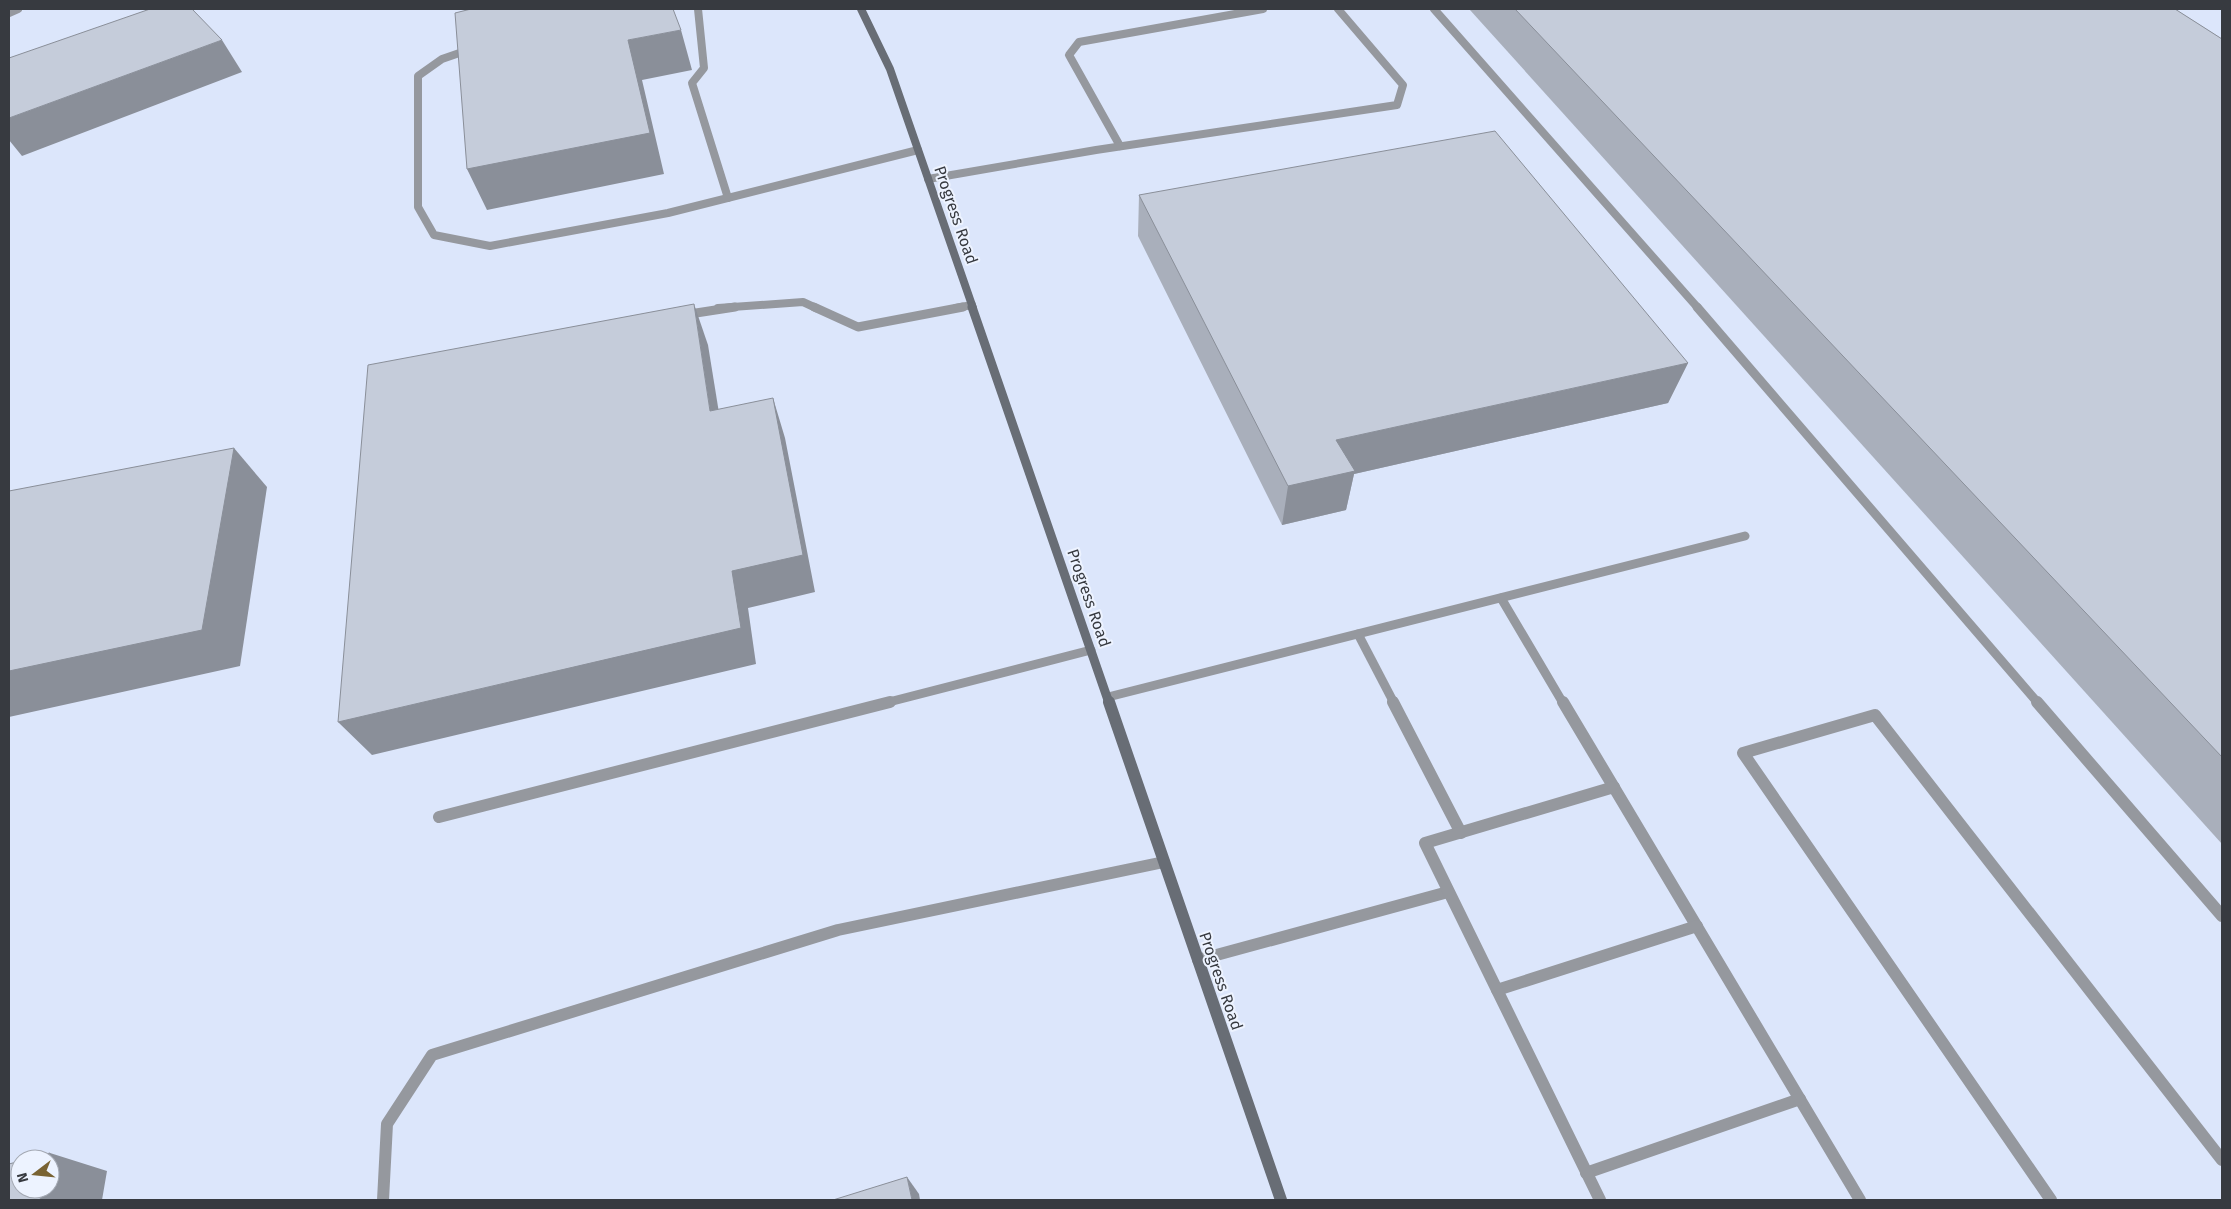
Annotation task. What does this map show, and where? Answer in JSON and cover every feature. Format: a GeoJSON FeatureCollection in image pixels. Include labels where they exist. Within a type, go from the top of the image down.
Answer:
{"type":"FeatureCollection","features":[{"type":"Feature","properties":{"kind":"main road","name":"Progress Road"},"geometry":{"type":"LineString","coordinates":[[861,9],[890,69],[1281,1200]]}},
{"type":"Feature","properties":{"kind":"street"},"geometry":{"type":"LineString","coordinates":[[9,13],[18,9]]}},
{"type":"Feature","properties":{"kind":"street"},"geometry":{"type":"LineString","coordinates":[[698,9],[704,68],[692,83],[728,198]]}},
{"type":"Feature","properties":{"kind":"street"},"geometry":{"type":"LineString","coordinates":[[1120,146],[1069,55],[1079,42],[1263,9]]}},
{"type":"Feature","properties":{"kind":"street"},"geometry":{"type":"LineString","coordinates":[[928,179],[1120,146],[1397,105],[1403,85],[1338,9]]}},
{"type":"Feature","properties":{"kind":"street"},"geometry":{"type":"LineString","coordinates":[[1434,9],[1617,214],[2222,916]]}},
{"type":"Feature","properties":{"kind":"street"},"geometry":{"type":"LineString","coordinates":[[482,44],[442,59],[418,76],[418,207],[434,235],[490,246],[668,213],[918,150]]}},
{"type":"Feature","properties":{"kind":"street"},"geometry":{"type":"LineString","coordinates":[[670,317],[718,308],[803,302],[858,327],[972,306]]}},
{"type":"Feature","properties":{"kind":"street"},"geometry":{"type":"LineString","coordinates":[[1108,697],[1745,536]]}},
{"type":"Feature","properties":{"kind":"street"},"geometry":{"type":"LineString","coordinates":[[1501,598],[1860,1200]]}},
{"type":"Feature","properties":{"kind":"street"},"geometry":{"type":"LineString","coordinates":[[1358,634],[1461,832]]}},
{"type":"Feature","properties":{"kind":"street"},"geometry":{"type":"LineString","coordinates":[[439,817],[1091,650]]}},
{"type":"Feature","properties":{"kind":"street"},"geometry":{"type":"LineString","coordinates":[[2051,1200],[1743,753],[1875,715],[2222,1160]]}},
{"type":"Feature","properties":{"kind":"street"},"geometry":{"type":"LineString","coordinates":[[1600,1200],[1425,843],[1614,787]]}},
{"type":"Feature","properties":{"kind":"street"},"geometry":{"type":"LineString","coordinates":[[383,1200],[387,1124],[432,1055],[838,930],[1164,862]]}},
{"type":"Feature","properties":{"kind":"street"},"geometry":{"type":"LineString","coordinates":[[1198,960],[1448,892]]}},
{"type":"Feature","properties":{"kind":"street"},"geometry":{"type":"LineString","coordinates":[[1497,990],[1697,926]]}},
{"type":"Feature","properties":{"kind":"street"},"geometry":{"type":"LineString","coordinates":[[1586,1173],[1800,1099]]}},
{"type":"Feature","properties":{"kind":"shaded area"},"geometry":{"type":"Polygon","coordinates":[[[25,9],[2222,9],[2222,1200],[9,1200],[9,16],[25,9]]]}},
{"type":"Feature","properties":{"kind":"building"},"geometry":{"type":"Polygon","coordinates":[[[150,9],[192,9],[222,40],[9,118],[9,58],[150,9]]]}},
{"type":"Feature","properties":{"kind":"building"},"geometry":{"type":"Polygon","coordinates":[[[471,9],[673,9],[681,30],[628,40],[650,133],[467,169],[455,13],[471,9]]]}},
{"type":"Feature","properties":{"kind":"building"},"geometry":{"type":"Polygon","coordinates":[[[1515,9],[2175,9],[2222,39],[2222,757],[1515,9]]]}},
{"type":"Feature","properties":{"kind":"building"},"geometry":{"type":"Polygon","coordinates":[[[1495,131],[1688,363],[1336,440],[1355,471],[1288,486],[1139,195],[1495,131]]]}},
{"type":"Feature","properties":{"kind":"building"},"geometry":{"type":"Polygon","coordinates":[[[694,304],[710,411],[773,398],[803,555],[732,571],[741,628],[338,722],[368,365],[694,304]]]}},
{"type":"Feature","properties":{"kind":"building"},"geometry":{"type":"Polygon","coordinates":[[[234,448],[202,630],[9,671],[9,491],[234,448]]]}},
{"type":"Feature","properties":{"kind":"building"},"geometry":{"type":"Polygon","coordinates":[[[9,1164],[10,1199],[40,1200],[9,1200],[9,1164]]]}},
{"type":"Feature","properties":{"kind":"building"},"geometry":{"type":"Polygon","coordinates":[[[907,1177],[912,1200],[833,1200],[907,1177]]]}}]}
